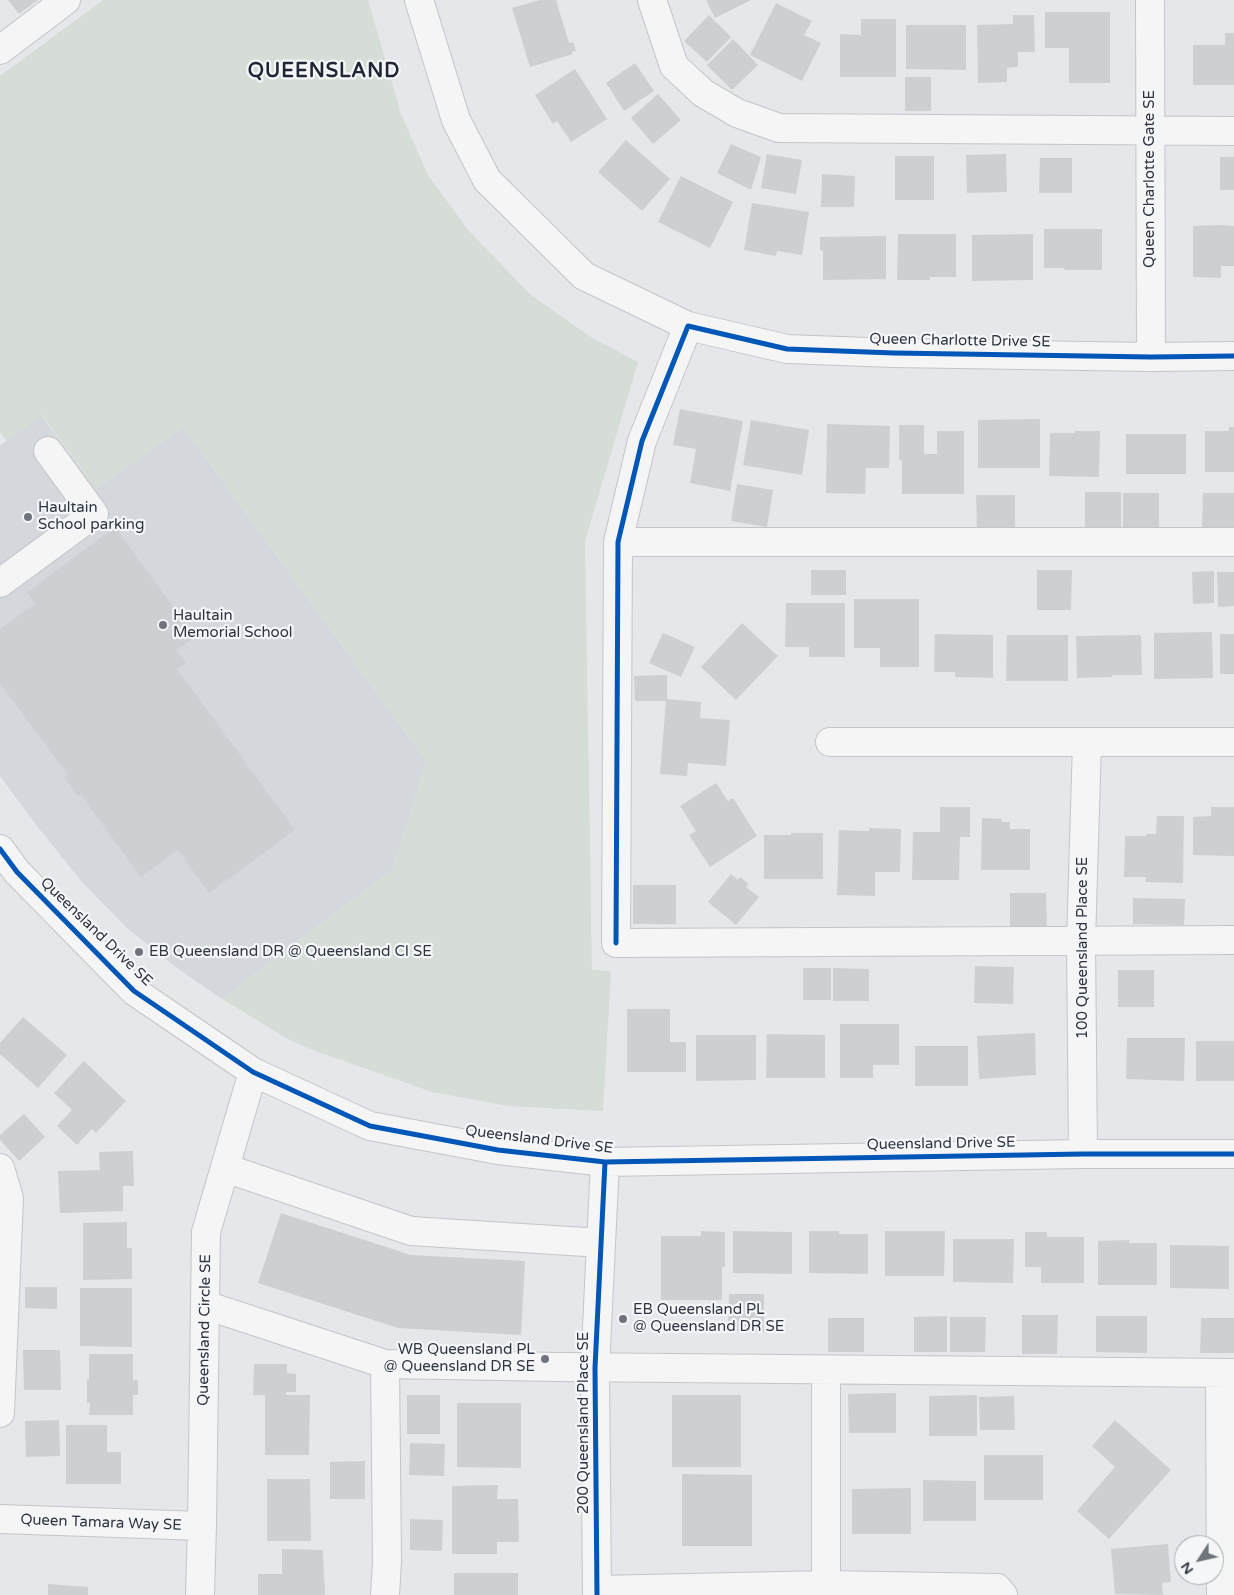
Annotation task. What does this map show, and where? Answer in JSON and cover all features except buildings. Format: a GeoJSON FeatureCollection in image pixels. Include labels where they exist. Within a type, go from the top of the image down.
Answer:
{"type":"FeatureCollection","features":[{"type":"Feature","properties":{"kind":"street"},"geometry":{"type":"LineString","coordinates":[[0,50],[66,0]]}},
{"type":"Feature","properties":{"kind":"street","name":"Queen Charlotte Drive SE"},"geometry":{"type":"LineString","coordinates":[[419,0],[456,120],[487,180],[584,276],[688,326],[786,349],[894,353],[1151,357],[1234,356]]}},
{"type":"Feature","properties":{"kind":"street"},"geometry":{"type":"LineString","coordinates":[[652,0],[674,66],[711,98],[737,113],[779,128],[1234,131]]}},
{"type":"Feature","properties":{"kind":"street","name":"Queen Charlotte Gate SE"},"geometry":{"type":"LineString","coordinates":[[1150,0],[1151,357]]}},
{"type":"Feature","properties":{"kind":"street"},"geometry":{"type":"LineString","coordinates":[[688,326],[642,442],[618,542],[616,942],[1234,940]]}},
{"type":"Feature","properties":{"kind":"street"},"geometry":{"type":"LineString","coordinates":[[0,584],[94,514],[48,451]]}},
{"type":"Feature","properties":{"kind":"street"},"geometry":{"type":"LineString","coordinates":[[618,542],[1234,542]]}},
{"type":"Feature","properties":{"kind":"street"},"geometry":{"type":"LineString","coordinates":[[830,742],[1234,742]]}},
{"type":"Feature","properties":{"kind":"street","name":"100 Queensland Place SE"},"geometry":{"type":"LineString","coordinates":[[1084,1154],[1081,941],[1087,743]]}},
{"type":"Feature","properties":{"kind":"street","name":"Queensland Drive SE"},"geometry":{"type":"LineString","coordinates":[[0,849],[17,872],[134,990],[253,1072],[370,1126],[498,1150],[604,1162],[1084,1154],[1234,1154]]}},
{"type":"Feature","properties":{"kind":"street","name":"Queensland Circle SE"},"geometry":{"type":"LineString","coordinates":[[200,1595],[206,1232],[253,1072]]}},
{"type":"Feature","properties":{"kind":"street","name":"200 Queensland Place SE"},"geometry":{"type":"LineString","coordinates":[[597,1593],[595,1368],[604,1162]]}},
{"type":"Feature","properties":{"kind":"street"},"geometry":{"type":"LineString","coordinates":[[0,1168],[9,1198],[0,1413]]}},
{"type":"Feature","properties":{"kind":"street"},"geometry":{"type":"LineString","coordinates":[[225,1168],[411,1231],[601,1244]]}},
{"type":"Feature","properties":{"kind":"street"},"geometry":{"type":"LineString","coordinates":[[205,1305],[385,1364],[595,1368],[1227,1373],[1220,1595]]}},
{"type":"Feature","properties":{"kind":"street"},"geometry":{"type":"LineString","coordinates":[[385,1364],[387,1562],[385,1595]]}},
{"type":"Feature","properties":{"kind":"street"},"geometry":{"type":"LineString","coordinates":[[826,1370],[826,1590]]}},
{"type":"Feature","properties":{"kind":"street","name":"Queen Tamara Way SE"},"geometry":{"type":"LineString","coordinates":[[0,1519],[202,1526]]}},
{"type":"Feature","properties":{"kind":"street"},"geometry":{"type":"LineString","coordinates":[[597,1593],[996,1588],[1002,1595]]}},
{"type":"Feature","properties":{"kind":"shaded area"},"geometry":{"type":"Polygon","coordinates":[[[103,0],[368,0],[401,114],[428,175],[468,230],[531,295],[591,337],[638,362],[585,541],[592,970],[611,971],[603,1111],[508,1106],[432,1092],[310,1049],[286,1038],[222,999],[393,869],[426,761],[183,427],[96,489],[42,415],[7,441],[0,432],[0,76],[103,0]]]}},
{"type":"Feature","properties":{"kind":"shaded area","name":"Haultain Memorial School"},"geometry":{"type":"Polygon","coordinates":[[[41,415],[96,489],[183,427],[426,761],[393,869],[222,999],[177,968],[126,927],[82,882],[0,776],[0,446],[41,415]]]}},
{"type":"Feature","properties":{"kind":"cycle path"},"geometry":{"type":"LineString","coordinates":[[616,943],[618,542],[642,441],[688,326],[787,349],[894,353],[1151,357],[1234,356]]}},
{"type":"Feature","properties":{"kind":"cycle path"},"geometry":{"type":"LineString","coordinates":[[0,849],[17,872],[134,991],[253,1072],[370,1126],[498,1150],[605,1162],[1083,1154],[1234,1154]]}},
{"type":"Feature","properties":{"kind":"cycle path"},"geometry":{"type":"LineString","coordinates":[[597,1595],[595,1368],[605,1162]]}},
{"type":"Feature","properties":{"kind":"place","name":"Haultain School parking"},"geometry":{"type":"Point","coordinates":[28,517]}},
{"type":"Feature","properties":{"kind":"place","name":"Haultain Memorial School"},"geometry":{"type":"Point","coordinates":[163,625]}},
{"type":"Feature","properties":{"kind":"place","name":"EB Queensland DR @ Queensland CI SE"},"geometry":{"type":"Point","coordinates":[139,952]}},
{"type":"Feature","properties":{"kind":"place","name":"EB Queensland PL @ Queensland DR SE"},"geometry":{"type":"Point","coordinates":[623,1319]}},
{"type":"Feature","properties":{"kind":"place","name":"WB Queensland PL @ Queensland DR SE"},"geometry":{"type":"Point","coordinates":[545,1359]}},
{"type":"Feature","properties":{"kind":"district","name":"QUEENSLAND"},"geometry":{"type":"Point","coordinates":[324,72]}}]}
